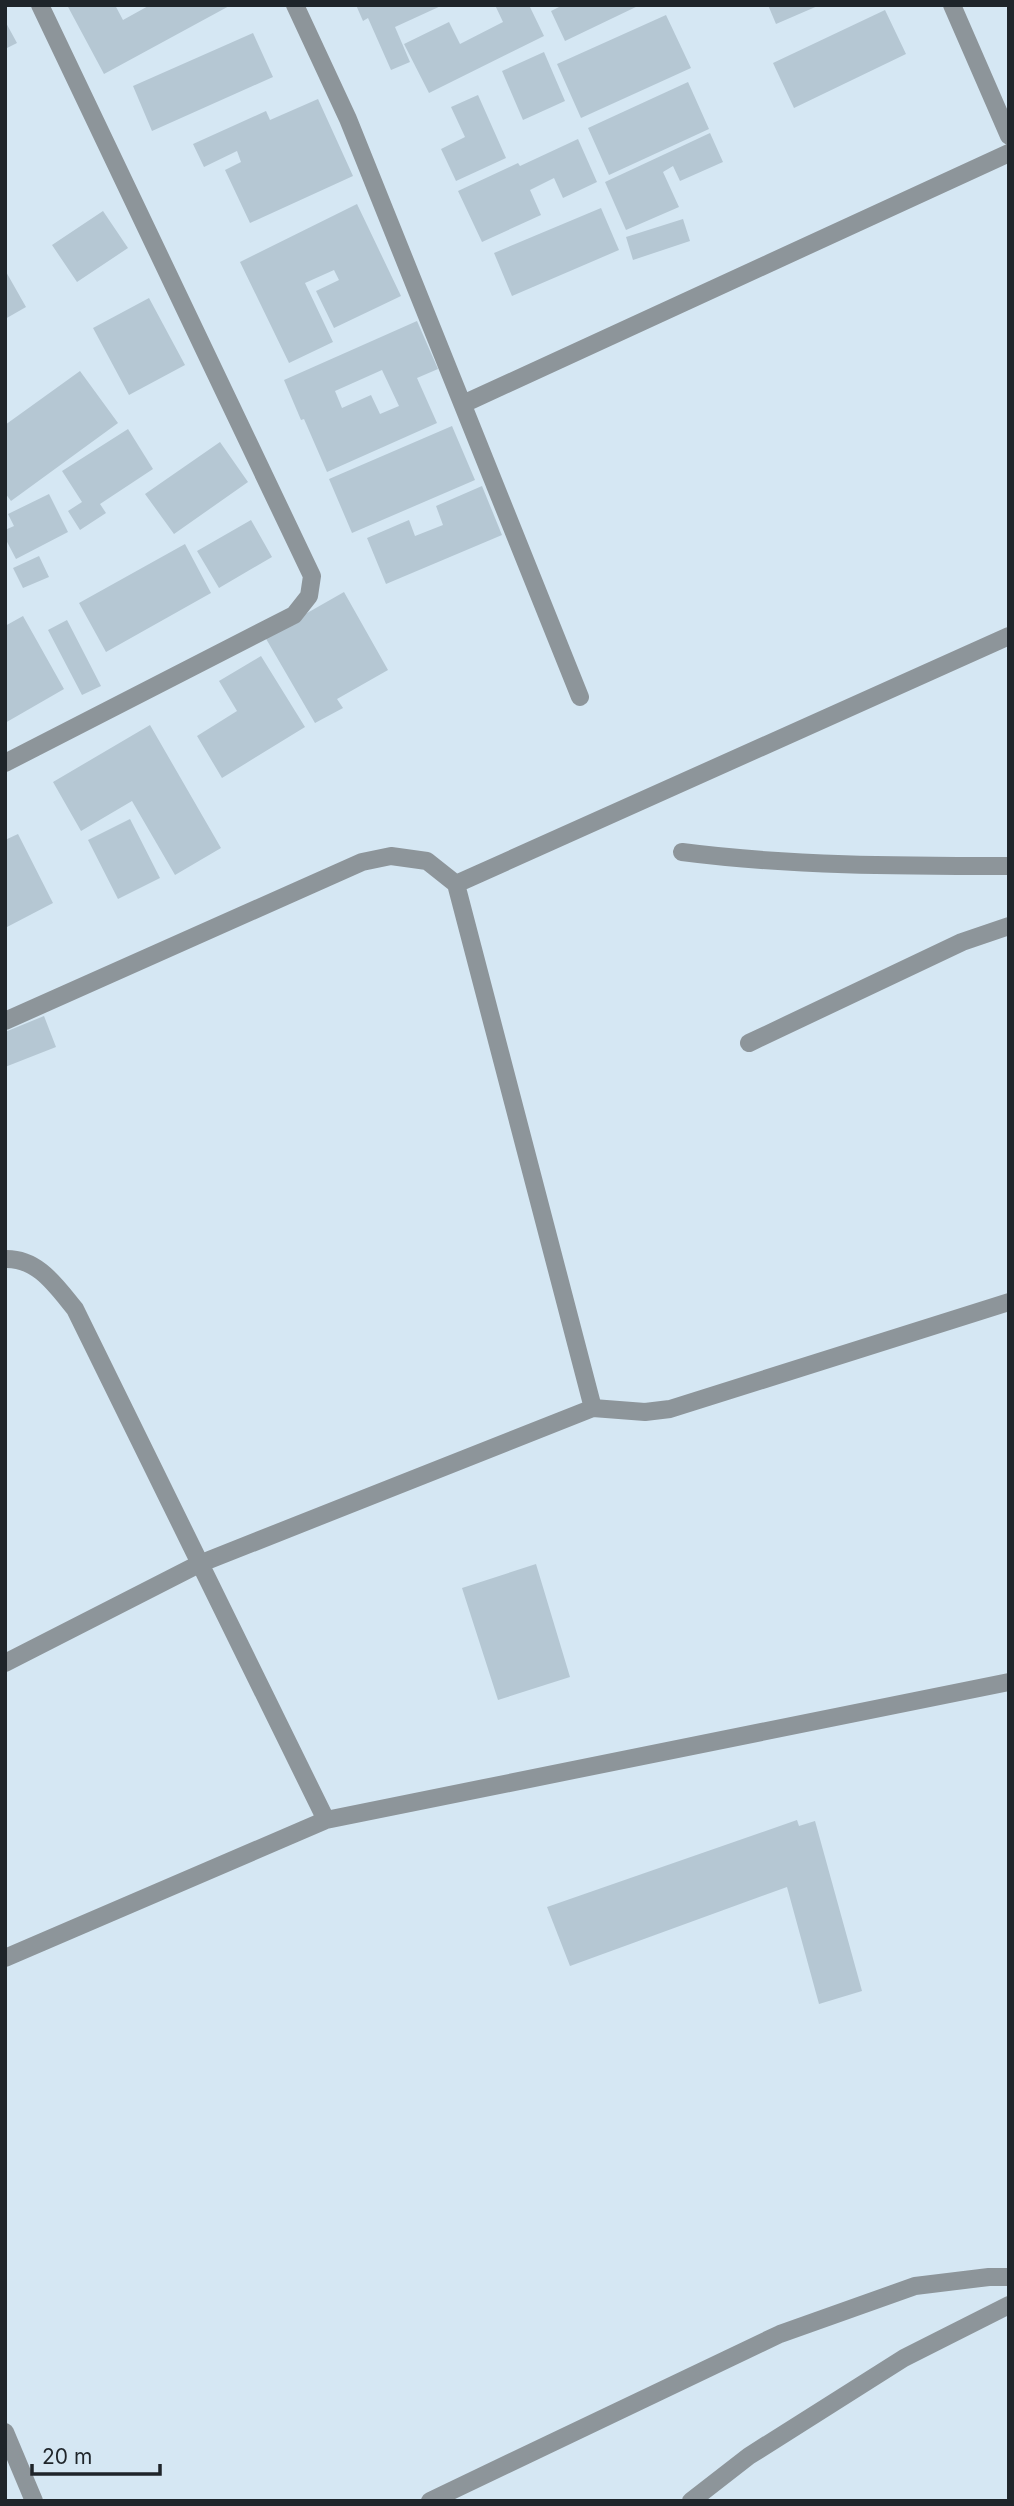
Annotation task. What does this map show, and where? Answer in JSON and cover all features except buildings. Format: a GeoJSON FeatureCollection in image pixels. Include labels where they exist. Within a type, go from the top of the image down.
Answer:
{"type":"FeatureCollection","features":[{"type":"Feature","properties":{"kind":"street"},"geometry":{"type":"LineString","coordinates":[[5,763],[294,615],[309,596],[312,576],[40,5]]}},
{"type":"Feature","properties":{"kind":"street"},"geometry":{"type":"LineString","coordinates":[[295,5],[348,119],[580,697]]}},
{"type":"Feature","properties":{"kind":"street"},"geometry":{"type":"LineString","coordinates":[[952,5],[1009,136]]}},
{"type":"Feature","properties":{"kind":"street"},"geometry":{"type":"LineString","coordinates":[[463,404],[1009,153]]}},
{"type":"Feature","properties":{"kind":"street"},"geometry":{"type":"LineString","coordinates":[[456,884],[1009,636]]}},
{"type":"Feature","properties":{"kind":"street"},"geometry":{"type":"LineString","coordinates":[[682,852],[732,859],[1009,866]]}},
{"type":"Feature","properties":{"kind":"street"},"geometry":{"type":"LineString","coordinates":[[5,1021],[362,862],[391,856],[426,861],[456,884],[593,1408]]}},
{"type":"Feature","properties":{"kind":"street"},"geometry":{"type":"LineString","coordinates":[[749,1043],[962,942],[1009,926]]}},
{"type":"Feature","properties":{"kind":"street"},"geometry":{"type":"LineString","coordinates":[[5,1259],[30,1263],[47,1276],[75,1309],[326,1820]]}},
{"type":"Feature","properties":{"kind":"street"},"geometry":{"type":"LineString","coordinates":[[5,1663],[200,1564],[593,1408],[645,1412],[670,1409],[1009,1302]]}},
{"type":"Feature","properties":{"kind":"street"},"geometry":{"type":"LineString","coordinates":[[5,1958],[326,1820],[1009,1682]]}},
{"type":"Feature","properties":{"kind":"street"},"geometry":{"type":"LineString","coordinates":[[430,2501],[780,2334],[915,2286],[1009,2277]]}},
{"type":"Feature","properties":{"kind":"street"},"geometry":{"type":"LineString","coordinates":[[691,2501],[749,2456],[904,2358],[1009,2305]]}},
{"type":"Feature","properties":{"kind":"street"},"geometry":{"type":"LineString","coordinates":[[5,2432],[34,2501]]}}]}
